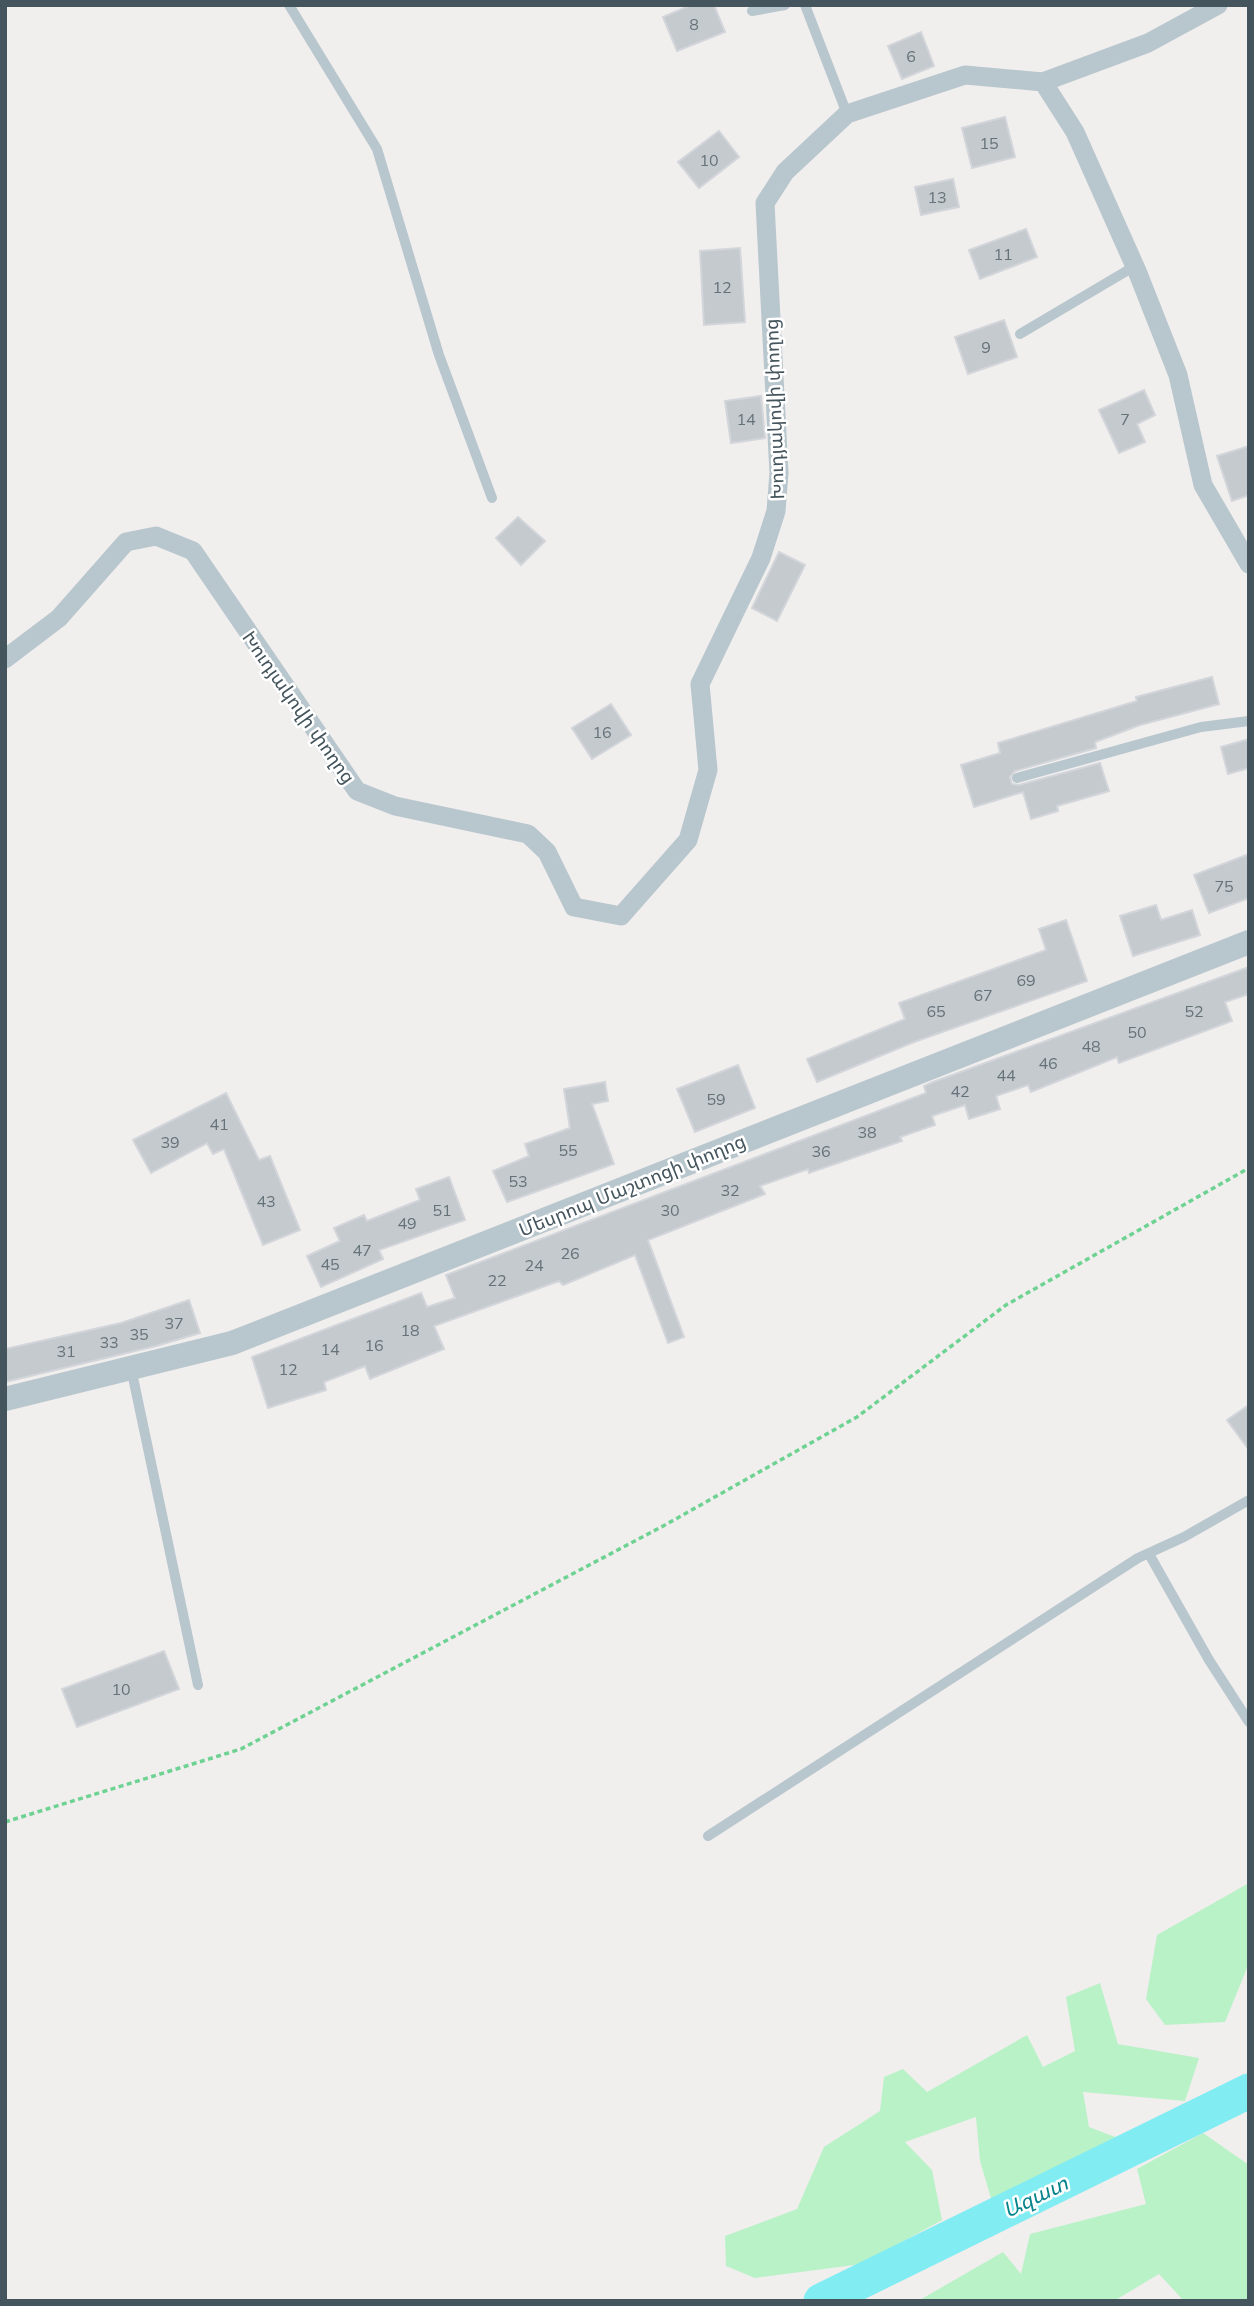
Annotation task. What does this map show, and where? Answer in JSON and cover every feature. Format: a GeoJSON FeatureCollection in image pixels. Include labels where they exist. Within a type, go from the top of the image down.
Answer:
{"type":"FeatureCollection","features":[{"type":"Feature","properties":{"kind":"street"},"geometry":{"type":"LineString","coordinates":[[1218,5],[1148,43],[1043,82],[1075,132],[1135,267],[1178,374],[1203,485],[1249,564]]}},
{"type":"Feature","properties":{"kind":"street","name":"Խուդյակովի փողոց"},"geometry":{"type":"LineString","coordinates":[[5,659],[59,618],[125,542],[156,536],[192,551],[357,791],[395,806],[528,834],[547,852],[574,907],[621,916],[688,840],[708,770],[700,684],[761,558],[776,511],[779,473],[765,203],[785,172],[848,114],[965,75],[1043,82]]}},
{"type":"Feature","properties":{"kind":"street","name":"Մեսրոպ Մաշտոցի փողոց"},"geometry":{"type":"LineString","coordinates":[[5,1399],[232,1343],[1249,942]]}},
{"type":"Feature","properties":{"kind":"lane"},"geometry":{"type":"LineString","coordinates":[[289,5],[377,149],[439,355],[492,498]]}},
{"type":"Feature","properties":{"kind":"lane"},"geometry":{"type":"LineString","coordinates":[[752,11],[785,5]]}},
{"type":"Feature","properties":{"kind":"lane"},"geometry":{"type":"LineString","coordinates":[[805,5],[848,114]]}},
{"type":"Feature","properties":{"kind":"lane"},"geometry":{"type":"LineString","coordinates":[[1020,334],[1135,267]]}},
{"type":"Feature","properties":{"kind":"lane"},"geometry":{"type":"LineString","coordinates":[[1017,778],[1201,727],[1249,721]]}},
{"type":"Feature","properties":{"kind":"lane"},"geometry":{"type":"LineString","coordinates":[[131,1368],[198,1685]]}},
{"type":"Feature","properties":{"kind":"lane"},"geometry":{"type":"LineString","coordinates":[[708,1836],[1149,1554],[1249,1500]]}},
{"type":"Feature","properties":{"kind":"lane"},"geometry":{"type":"LineString","coordinates":[[1149,1554],[1209,1660],[1249,1722]]}},
{"type":"Feature","properties":{"kind":"path"},"geometry":{"type":"LineString","coordinates":[[5,1822],[253,1743],[664,1525],[857,1417],[1006,1305],[1249,1168]]}},
{"type":"Feature","properties":{"kind":"green space"},"geometry":{"type":"Polygon","coordinates":[[[1249,1883],[1249,1963],[1225,2022],[1165,2025],[1146,1999],[1157,1935],[1249,1883]]]}},
{"type":"Feature","properties":{"kind":"green space"},"geometry":{"type":"Polygon","coordinates":[[[1100,1983],[1118,2044],[1199,2058],[1185,2101],[1083,2092],[1089,2127],[1118,2138],[1113,2153],[993,2205],[980,2161],[976,2117],[905,2142],[932,2170],[942,2220],[862,2264],[755,2278],[726,2266],[725,2236],[797,2209],[824,2147],[880,2111],[884,2077],[903,2069],[927,2092],[1027,2035],[1043,2067],[1075,2051],[1066,1997],[1100,1983]]]}},
{"type":"Feature","properties":{"kind":"green space"},"geometry":{"type":"Polygon","coordinates":[[[1203,2133],[1249,2165],[1249,2301],[1184,2301],[1159,2274],[1114,2301],[918,2301],[1003,2252],[1021,2274],[1030,2234],[1146,2204],[1137,2169],[1203,2133]]]}},
{"type":"Feature","properties":{"kind":"building"},"geometry":{"type":"Polygon","coordinates":[[[691,5],[714,5],[725,32],[677,51],[663,17],[691,5]]]}},
{"type":"Feature","properties":{"kind":"building"},"geometry":{"type":"Polygon","coordinates":[[[921,32],[934,66],[902,79],[888,46],[921,32]]]}},
{"type":"Feature","properties":{"kind":"building"},"geometry":{"type":"Polygon","coordinates":[[[1005,117],[1015,157],[972,168],[962,128],[1005,117]]]}},
{"type":"Feature","properties":{"kind":"building"},"geometry":{"type":"Polygon","coordinates":[[[719,131],[739,157],[699,188],[678,162],[719,131]]]}},
{"type":"Feature","properties":{"kind":"building"},"geometry":{"type":"Polygon","coordinates":[[[953,179],[959,207],[921,215],[915,187],[953,179]]]}},
{"type":"Feature","properties":{"kind":"building"},"geometry":{"type":"Polygon","coordinates":[[[1026,229],[1037,257],[980,279],[969,250],[1026,229]]]}},
{"type":"Feature","properties":{"kind":"building"},"geometry":{"type":"Polygon","coordinates":[[[740,248],[745,322],[704,325],[700,251],[740,248]]]}},
{"type":"Feature","properties":{"kind":"building"},"geometry":{"type":"Polygon","coordinates":[[[1004,320],[1017,357],[968,374],[955,337],[1004,320]]]}},
{"type":"Feature","properties":{"kind":"building"},"geometry":{"type":"Polygon","coordinates":[[[1144,390],[1155,415],[1137,424],[1145,442],[1119,453],[1099,410],[1144,390]]]}},
{"type":"Feature","properties":{"kind":"building"},"geometry":{"type":"Polygon","coordinates":[[[761,396],[765,438],[731,443],[725,401],[761,396]]]}},
{"type":"Feature","properties":{"kind":"building"},"geometry":{"type":"Polygon","coordinates":[[[1249,446],[1249,495],[1232,501],[1217,456],[1249,446]]]}},
{"type":"Feature","properties":{"kind":"building"},"geometry":{"type":"Polygon","coordinates":[[[518,517],[545,541],[521,565],[496,538],[518,517]]]}},
{"type":"Feature","properties":{"kind":"building"},"geometry":{"type":"Polygon","coordinates":[[[779,552],[805,565],[777,621],[752,608],[779,552]]]}},
{"type":"Feature","properties":{"kind":"building"},"geometry":{"type":"Polygon","coordinates":[[[1212,677],[1219,704],[1140,725],[1095,742],[1096,748],[1015,771],[1010,777],[1012,784],[1019,785],[1100,763],[1109,791],[1057,806],[1058,811],[1031,819],[1023,792],[974,807],[961,765],[1000,753],[998,743],[1137,701],[1136,697],[1212,677]]]}},
{"type":"Feature","properties":{"kind":"building"},"geometry":{"type":"Polygon","coordinates":[[[611,704],[631,735],[592,759],[572,728],[611,704]]]}},
{"type":"Feature","properties":{"kind":"building"},"geometry":{"type":"Polygon","coordinates":[[[1249,739],[1249,768],[1228,774],[1221,747],[1249,739]]]}},
{"type":"Feature","properties":{"kind":"building"},"geometry":{"type":"Polygon","coordinates":[[[1249,854],[1249,898],[1209,913],[1194,875],[1249,854]]]}},
{"type":"Feature","properties":{"kind":"building"},"geometry":{"type":"Polygon","coordinates":[[[1156,905],[1161,920],[1192,910],[1200,935],[1133,956],[1120,916],[1156,905]]]}},
{"type":"Feature","properties":{"kind":"building"},"geometry":{"type":"Polygon","coordinates":[[[1066,920],[1087,981],[914,1042],[817,1082],[807,1059],[905,1019],[899,1003],[1046,950],[1039,929],[1066,920]]]}},
{"type":"Feature","properties":{"kind":"building"},"geometry":{"type":"Polygon","coordinates":[[[1249,967],[1249,994],[1225,1002],[1232,1021],[1119,1063],[1117,1057],[1031,1092],[1028,1085],[996,1096],[1000,1109],[969,1119],[965,1105],[932,1116],[935,1125],[900,1137],[902,1141],[809,1173],[808,1169],[760,1186],[765,1194],[648,1240],[684,1337],[668,1343],[635,1255],[563,1285],[559,1281],[434,1326],[444,1349],[370,1379],[365,1366],[324,1382],[326,1390],[268,1408],[252,1357],[421,1293],[427,1307],[455,1298],[446,1275],[926,1093],[924,1086],[933,1082],[1249,967]]]}},
{"type":"Feature","properties":{"kind":"building"},"geometry":{"type":"Polygon","coordinates":[[[738,1065],[755,1108],[695,1132],[677,1089],[738,1065]]]}},
{"type":"Feature","properties":{"kind":"building"},"geometry":{"type":"Polygon","coordinates":[[[605,1082],[608,1101],[592,1104],[614,1164],[507,1202],[493,1171],[529,1156],[525,1144],[570,1128],[564,1089],[605,1082]]]}},
{"type":"Feature","properties":{"kind":"building"},"geometry":{"type":"Polygon","coordinates":[[[226,1093],[259,1160],[270,1156],[300,1230],[263,1245],[224,1149],[213,1154],[207,1143],[151,1173],[133,1140],[226,1093]]]}},
{"type":"Feature","properties":{"kind":"building"},"geometry":{"type":"Polygon","coordinates":[[[449,1177],[465,1220],[379,1250],[383,1259],[321,1287],[307,1256],[340,1241],[334,1228],[364,1215],[367,1221],[420,1200],[416,1189],[449,1177]]]}},
{"type":"Feature","properties":{"kind":"building"},"geometry":{"type":"Polygon","coordinates":[[[189,1300],[200,1333],[5,1382],[5,1349],[121,1323],[189,1300]]]}},
{"type":"Feature","properties":{"kind":"building"},"geometry":{"type":"Polygon","coordinates":[[[1249,1405],[1249,1450],[1227,1420],[1249,1405]]]}},
{"type":"Feature","properties":{"kind":"building"},"geometry":{"type":"Polygon","coordinates":[[[164,1651],[179,1689],[77,1727],[62,1689],[164,1651]]]}},
{"type":"Feature","properties":{"kind":"waterway","name":"Ազատ"},"geometry":{"type":"LineString","coordinates":[[821,2301],[1249,2091]]}}]}
